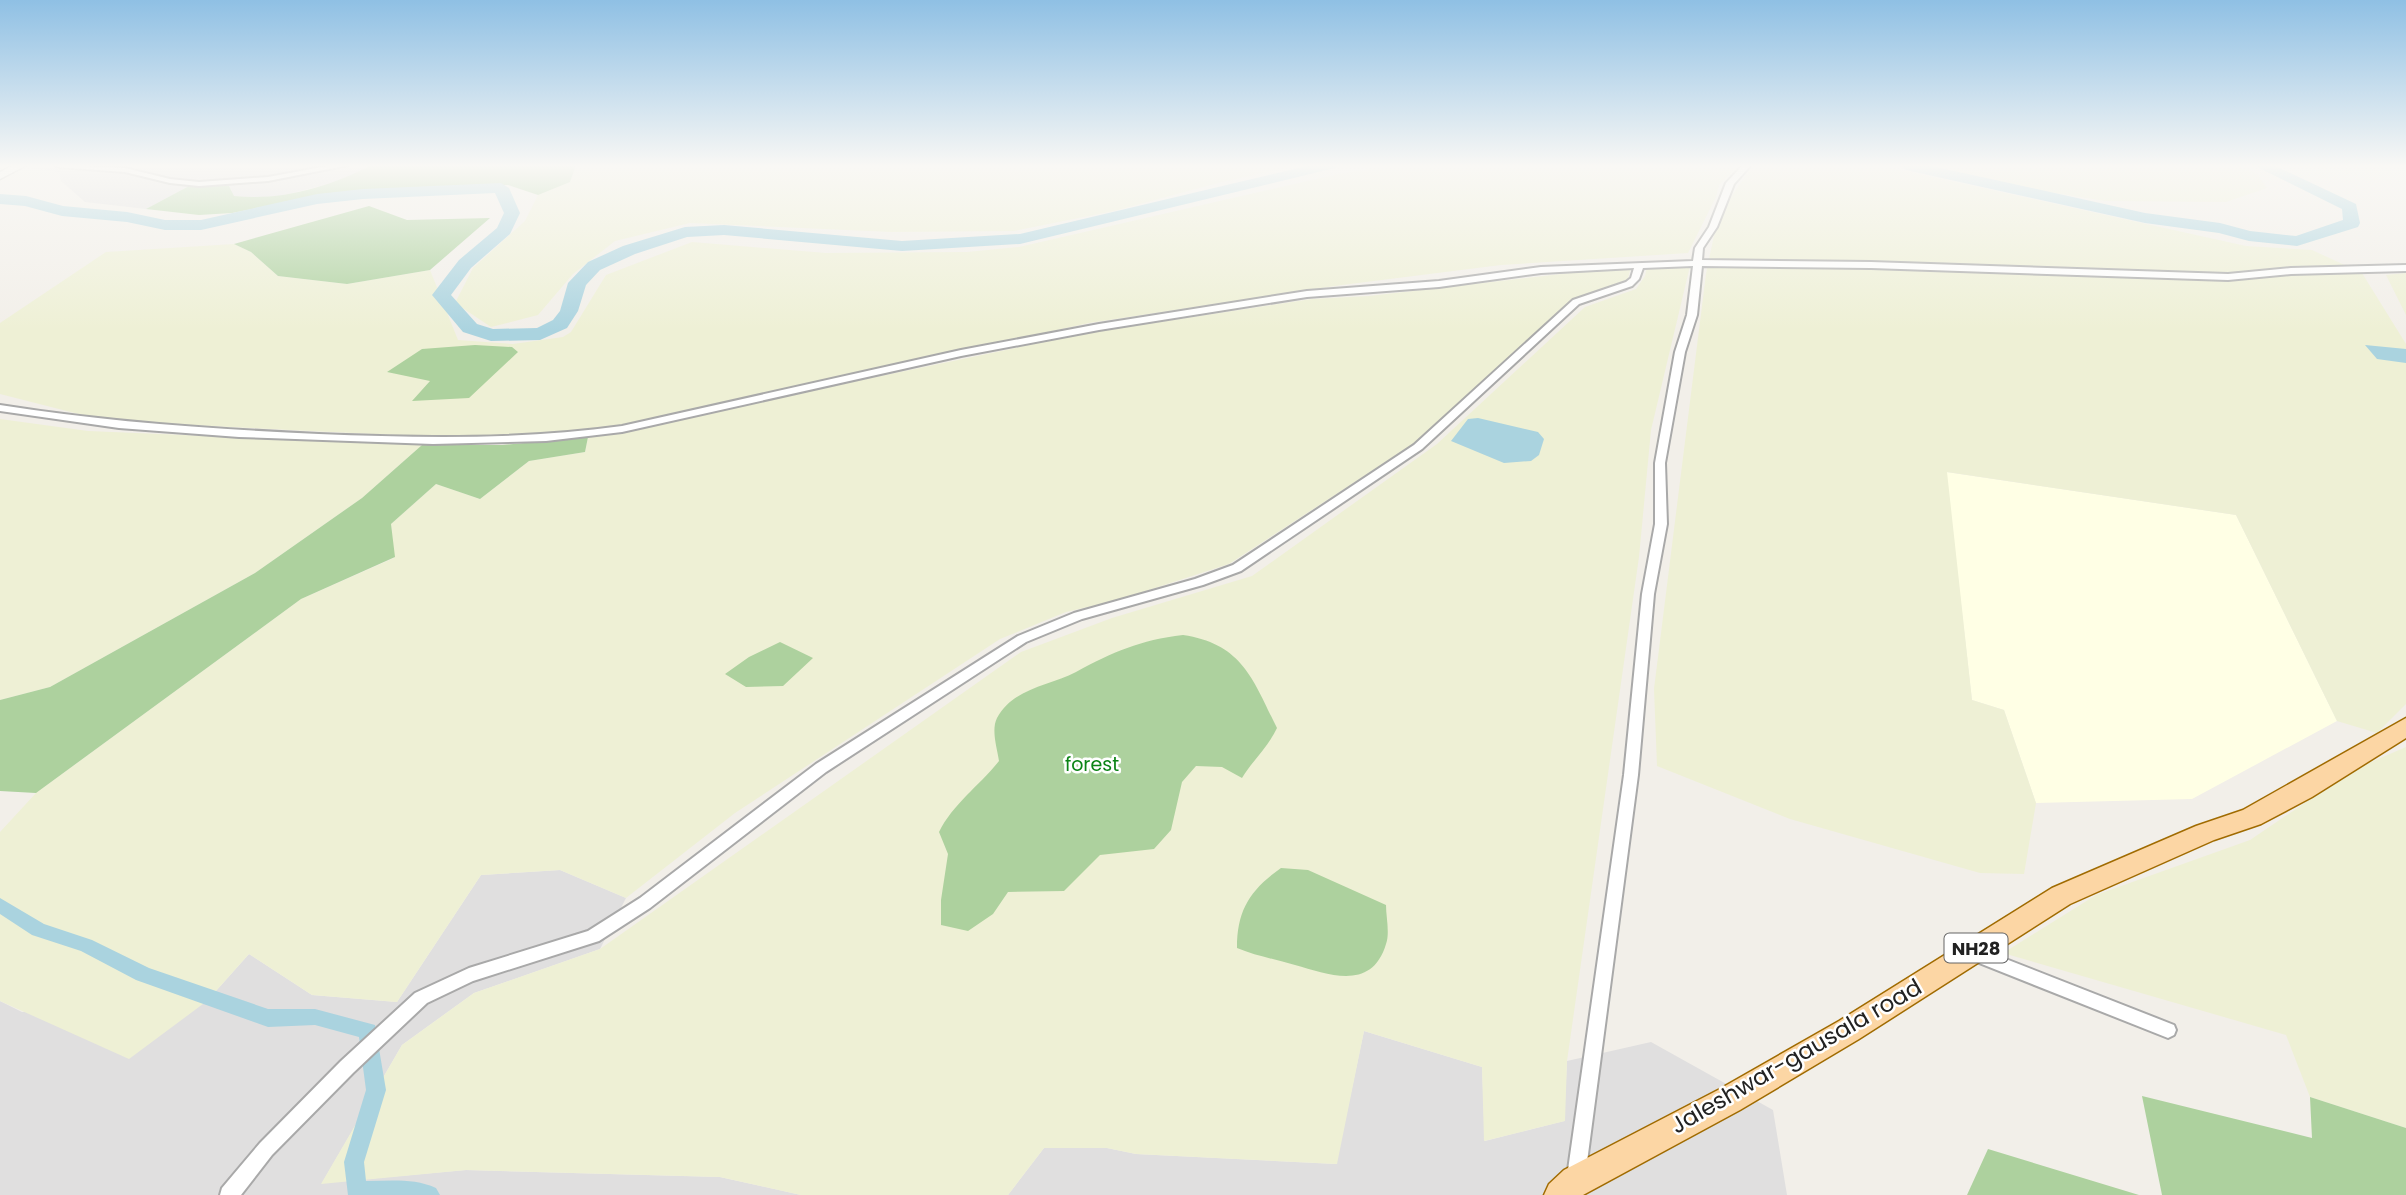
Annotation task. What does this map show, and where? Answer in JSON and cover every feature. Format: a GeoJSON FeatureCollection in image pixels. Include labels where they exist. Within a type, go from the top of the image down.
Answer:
{"type":"FeatureCollection","features":[{"type":"Feature","properties":{"kind":"main road","name":"Jaleshwar-gausala road"},"geometry":{"type":"LineString","coordinates":[[1568,1188],[1729,1100],[1849,1030],[2061,896],[2205,833],[2252,817],[2303,790],[2406,727]]}},
{"type":"Feature","properties":{"kind":"street"},"geometry":{"type":"LineString","coordinates":[[1568,1188],[1631,775],[1648,594],[1661,524],[1660,463],[1680,352],[1692,315],[1699,248],[1715,221]]}},
{"type":"Feature","properties":{"kind":"street"},"geometry":{"type":"LineString","coordinates":[[0,408],[69,420],[244,434],[467,443],[540,439],[622,429],[961,353],[1112,325],[1307,295],[1438,284],[1532,271],[1698,263],[1871,265],[2228,276],[2291,271],[2406,268]]}},
{"type":"Feature","properties":{"kind":"street"},"geometry":{"type":"LineString","coordinates":[[229,1195],[266,1149],[347,1067],[421,998],[469,975],[593,936],[645,902],[821,768],[1022,639],[1078,616],[1199,582],[1237,568],[1254,558],[1418,447],[1576,302],[1629,284],[1635,279],[1640,265]]}},
{"type":"Feature","properties":{"kind":"street"},"geometry":{"type":"LineString","coordinates":[[1969,952],[2168,1030]]}},
{"type":"Feature","properties":{"kind":"shaded area"},"geometry":{"type":"Polygon","coordinates":[[[1946,472],[2236,515],[2337,721],[2192,799],[2036,803],[2004,710],[1972,700],[1946,472]]]}},
{"type":"Feature","properties":{"kind":"shaded area"},"geometry":{"type":"Polygon","coordinates":[[[560,870],[626,898],[600,949],[474,993],[402,1045],[322,1183],[466,1170],[720,1177],[801,1195],[0,1195],[0,1001],[22,1012],[207,1001],[249,954],[312,995],[397,1002],[481,875],[560,870]]]}},
{"type":"Feature","properties":{"kind":"shaded area"},"geometry":{"type":"Polygon","coordinates":[[[1364,1031],[1482,1067],[1485,1141],[1564,1121],[1567,1061],[1651,1042],[1773,1110],[1787,1195],[1008,1195],[1044,1148],[1107,1148],[1136,1154],[1336,1164],[1364,1031]]]}},
{"type":"Feature","properties":{"kind":"green space"},"geometry":{"type":"Polygon","coordinates":[[[317,221],[487,221],[430,270],[347,284],[278,276],[251,252],[234,244],[317,221]]]}},
{"type":"Feature","properties":{"kind":"green space"},"geometry":{"type":"Polygon","coordinates":[[[525,221],[1065,221],[1014,231],[891,232],[690,223],[615,241],[573,274],[538,315],[491,327],[455,303],[473,268],[525,221]]]}},
{"type":"Feature","properties":{"kind":"green space"},"geometry":{"type":"Polygon","coordinates":[[[1134,221],[1704,221],[1688,253],[1501,265],[1342,285],[1089,323],[599,431],[477,439],[106,421],[0,394],[0,323],[106,252],[234,244],[251,252],[278,276],[347,284],[430,270],[458,340],[513,344],[563,337],[571,332],[606,275],[692,242],[826,253],[967,252],[1019,247],[1134,221]]]}},
{"type":"Feature","properties":{"kind":"green space"},"geometry":{"type":"Polygon","coordinates":[[[1717,221],[2132,221],[2246,246],[2312,250],[2362,273],[2406,344],[2406,704],[2377,733],[2337,721],[2236,515],[1947,472],[1972,700],[2004,710],[2036,803],[2024,874],[1980,873],[1790,819],[1657,766],[1654,689],[1706,274],[1717,221]]]}},
{"type":"Feature","properties":{"kind":"green space"},"geometry":{"type":"Polygon","coordinates":[[[1631,266],[1628,279],[1572,301],[1413,444],[1229,564],[1118,600],[1066,612],[1000,639],[735,813],[626,898],[560,870],[481,875],[397,1002],[312,995],[249,954],[207,1001],[129,1059],[0,1001],[0,832],[36,793],[301,599],[394,558],[391,524],[436,484],[480,499],[529,461],[585,452],[588,437],[1087,333],[1312,299],[1369,296],[1631,266]]]}},
{"type":"Feature","properties":{"kind":"green space"},"geometry":{"type":"Polygon","coordinates":[[[1690,266],[1651,430],[1639,557],[1567,1061],[1565,1121],[1484,1141],[1482,1067],[1364,1031],[1337,1164],[1136,1154],[1107,1148],[1044,1148],[1008,1195],[801,1195],[720,1177],[466,1170],[321,1184],[402,1045],[474,993],[600,949],[1021,652],[1112,618],[1252,576],[1437,444],[1585,307],[1636,289],[1645,276],[1647,267],[1690,266]]]}},
{"type":"Feature","properties":{"kind":"green space"},"geometry":{"type":"Polygon","coordinates":[[[2406,273],[2406,315],[2386,275],[2406,273]]]}},
{"type":"Feature","properties":{"kind":"green space"},"geometry":{"type":"Polygon","coordinates":[[[475,345],[512,347],[518,352],[469,398],[412,401],[430,381],[387,372],[422,349],[475,345]]]}},
{"type":"Feature","properties":{"kind":"green space"},"geometry":{"type":"Polygon","coordinates":[[[0,419],[88,431],[422,445],[362,498],[255,573],[50,687],[0,700],[0,419]]]}},
{"type":"Feature","properties":{"kind":"green space"},"geometry":{"type":"Polygon","coordinates":[[[588,437],[585,452],[529,461],[480,499],[436,484],[391,524],[395,557],[301,599],[36,793],[0,791],[0,700],[50,687],[255,573],[362,498],[422,445],[502,445],[588,437]]]}},
{"type":"Feature","properties":{"kind":"green space","name":"forest"},"geometry":{"type":"Polygon","coordinates":[[[1183,635],[1220,647],[1233,656],[1253,680],[1277,728],[1242,778],[1222,767],[1196,766],[1182,782],[1171,830],[1154,849],[1100,855],[1064,891],[1008,892],[993,914],[968,931],[941,925],[941,900],[948,854],[939,832],[959,804],[999,761],[994,728],[1004,708],[1012,700],[1032,689],[1066,677],[1115,653],[1153,640],[1183,635]]]}},
{"type":"Feature","properties":{"kind":"green space"},"geometry":{"type":"Polygon","coordinates":[[[780,642],[813,658],[783,686],[746,687],[725,674],[749,657],[780,642]]]}},
{"type":"Feature","properties":{"kind":"green space"},"geometry":{"type":"Polygon","coordinates":[[[2406,747],[2406,1128],[2310,1097],[2286,1035],[2003,953],[2096,895],[2250,840],[2355,769],[2406,747]]]}},
{"type":"Feature","properties":{"kind":"green space"},"geometry":{"type":"Polygon","coordinates":[[[1281,868],[1308,870],[1386,905],[1387,940],[1380,959],[1371,969],[1348,976],[1322,973],[1237,948],[1240,923],[1247,902],[1261,884],[1281,868]]]}},
{"type":"Feature","properties":{"kind":"green space"},"geometry":{"type":"Polygon","coordinates":[[[2142,1096],[2312,1138],[2310,1097],[2406,1128],[2406,1195],[2162,1195],[2142,1096]]]}},
{"type":"Feature","properties":{"kind":"green space"},"geometry":{"type":"Polygon","coordinates":[[[1988,1149],[2139,1195],[1967,1195],[1988,1149]]]}},
{"type":"Feature","properties":{"kind":"water"},"geometry":{"type":"Polygon","coordinates":[[[2365,345],[2406,349],[2406,363],[2377,359],[2365,345]]]}},
{"type":"Feature","properties":{"kind":"water"},"geometry":{"type":"Polygon","coordinates":[[[1478,418],[1538,432],[1544,439],[1539,455],[1531,461],[1504,463],[1451,441],[1468,419],[1478,418]]]}},
{"type":"Feature","properties":{"kind":"waterway"},"geometry":{"type":"LineString","coordinates":[[145,221],[165,225],[201,225],[220,221]]}},
{"type":"Feature","properties":{"kind":"waterway"},"geometry":{"type":"LineString","coordinates":[[508,221],[504,230],[465,264],[441,295],[470,328],[491,335],[540,334],[560,324],[569,311],[577,283],[594,266],[629,250],[685,232],[724,230],[902,246],[1020,239],[1096,221]]}},
{"type":"Feature","properties":{"kind":"waterway"},"geometry":{"type":"LineString","coordinates":[[2166,221],[2220,228],[2249,236],[2297,241],[2352,223],[2352,221]]}},
{"type":"Feature","properties":{"kind":"waterway"},"geometry":{"type":"LineString","coordinates":[[0,905],[38,930],[86,945],[143,974],[268,1018],[315,1017],[368,1031],[376,1090],[354,1162],[357,1191],[407,1191],[429,1195]]}}]}
